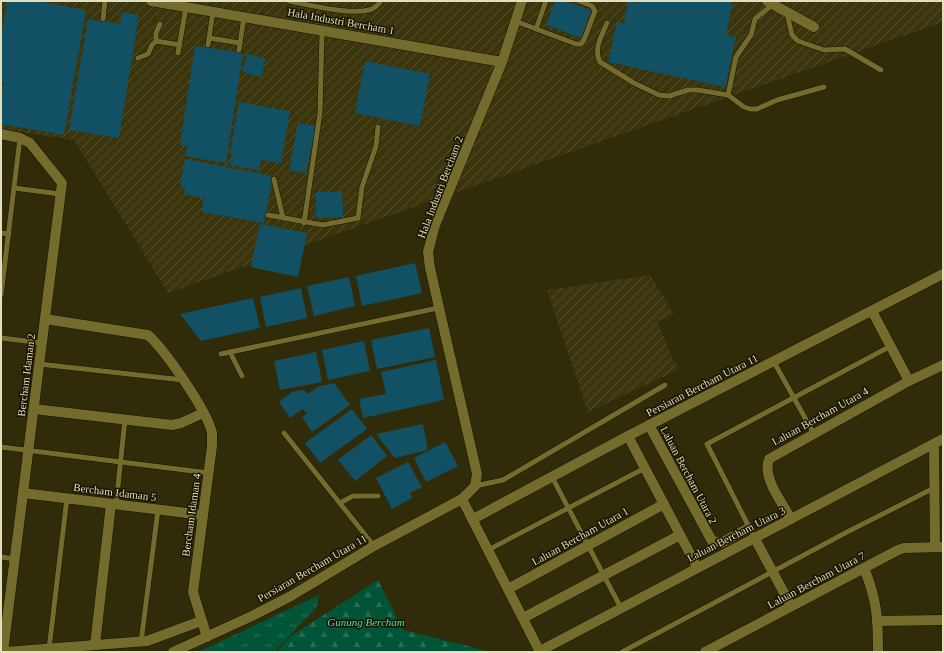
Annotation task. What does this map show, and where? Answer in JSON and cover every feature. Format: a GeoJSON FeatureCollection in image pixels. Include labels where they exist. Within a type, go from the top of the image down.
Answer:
{"type":"FeatureCollection","features":[{"type":"Feature","properties":{"kind":"street","name":"Hala Industri Bercham 1"},"geometry":{"type":"LineString","coordinates":[[151,1],[502,62]]}},
{"type":"Feature","properties":{"kind":"street","name":"Hala Industri Bercham 2"},"geometry":{"type":"LineString","coordinates":[[475,486],[477,474],[438,308],[428,252],[430,240],[502,62],[522,1]]}},
{"type":"Feature","properties":{"kind":"street"},"geometry":{"type":"LineString","coordinates":[[770,3],[814,27]]}},
{"type":"Feature","properties":{"kind":"street","name":"Bercham Idaman 2"},"geometry":{"type":"LineString","coordinates":[[1,134],[20,138],[30,143],[62,183],[4,652]]}},
{"type":"Feature","properties":{"kind":"street","name":"Persiaran Bercham Utara 11"},"geometry":{"type":"LineString","coordinates":[[472,519],[649,425],[943,274]]}},
{"type":"Feature","properties":{"kind":"street"},"geometry":{"type":"LineString","coordinates":[[872,311],[909,381]]}},
{"type":"Feature","properties":{"kind":"street","name":"Bercham Idaman 4"},"geometry":{"type":"LineString","coordinates":[[45,319],[146,334],[152,338],[184,380],[203,413],[212,433],[209,472],[193,592],[207,638]]}},
{"type":"Feature","properties":{"kind":"street","name":"Laluan Bercham Utara 4"},"geometry":{"type":"LineString","coordinates":[[791,519],[768,475],[766,466],[769,459],[909,381],[943,365]]}},
{"type":"Feature","properties":{"kind":"street"},"geometry":{"type":"LineString","coordinates":[[34,409],[177,424],[203,413]]}},
{"type":"Feature","properties":{"kind":"street","name":"Laluan Bercham Utara 2"},"geometry":{"type":"LineString","coordinates":[[649,425],[712,541],[721,543],[752,533]]}},
{"type":"Feature","properties":{"kind":"street"},"geometry":{"type":"LineString","coordinates":[[628,436],[697,567]]}},
{"type":"Feature","properties":{"kind":"street"},"geometry":{"type":"LineString","coordinates":[[939,442],[934,488],[939,547]]}},
{"type":"Feature","properties":{"kind":"street","name":"Laluan Bercham Utara 3"},"geometry":{"type":"LineString","coordinates":[[540,651],[697,567],[752,533],[791,519],[939,442]]}},
{"type":"Feature","properties":{"kind":"street"},"geometry":{"type":"LineString","coordinates":[[475,486],[462,499],[540,651]]}},
{"type":"Feature","properties":{"kind":"street","name":"Bercham Idaman 5"},"geometry":{"type":"LineString","coordinates":[[23,493],[203,516]]}},
{"type":"Feature","properties":{"kind":"street","name":"Persiaran Bercham Utara 11"},"geometry":{"type":"LineString","coordinates":[[173,652],[207,638],[291,596],[374,546],[462,499]]}},
{"type":"Feature","properties":{"kind":"street"},"geometry":{"type":"LineString","coordinates":[[96,645],[114,504]]}},
{"type":"Feature","properties":{"kind":"street","name":"Laluan Bercham Utara 1"},"geometry":{"type":"LineString","coordinates":[[508,589],[664,504]]}},
{"type":"Feature","properties":{"kind":"street"},"geometry":{"type":"LineString","coordinates":[[752,533],[791,606]]}},
{"type":"Feature","properties":{"kind":"street"},"geometry":{"type":"LineString","coordinates":[[523,618],[680,535]]}},
{"type":"Feature","properties":{"kind":"street","name":"Laluan Bercham Utara 7"},"geometry":{"type":"LineString","coordinates":[[705,652],[904,548],[939,547]]}},
{"type":"Feature","properties":{"kind":"street"},"geometry":{"type":"LineString","coordinates":[[864,568],[875,599],[878,621],[878,652]]}},
{"type":"Feature","properties":{"kind":"street"},"geometry":{"type":"LineString","coordinates":[[878,621],[943,620]]}},
{"type":"Feature","properties":{"kind":"street"},"geometry":{"type":"LineString","coordinates":[[4,652],[140,642],[154,639],[201,621]]}},
{"type":"Feature","properties":{"kind":"lane"},"geometry":{"type":"LineString","coordinates":[[103,19],[106,1]]}},
{"type":"Feature","properties":{"kind":"lane"},"geometry":{"type":"LineString","coordinates":[[289,1],[325,8],[369,10],[381,1]]}},
{"type":"Feature","properties":{"kind":"lane"},"geometry":{"type":"LineString","coordinates":[[325,8],[326,1]]}},
{"type":"Feature","properties":{"kind":"lane"},"geometry":{"type":"LineString","coordinates":[[536,29],[546,1]]}},
{"type":"Feature","properties":{"kind":"lane"},"geometry":{"type":"LineString","coordinates":[[516,21],[576,44],[581,44],[595,11],[592,6],[579,1]]}},
{"type":"Feature","properties":{"kind":"lane"},"geometry":{"type":"LineString","coordinates":[[728,95],[736,58],[751,35],[755,20],[770,3]]}},
{"type":"Feature","properties":{"kind":"lane"},"geometry":{"type":"LineString","coordinates":[[178,53],[186,7]]}},
{"type":"Feature","properties":{"kind":"lane"},"geometry":{"type":"LineString","coordinates":[[208,45],[213,12]]}},
{"type":"Feature","properties":{"kind":"lane"},"geometry":{"type":"LineString","coordinates":[[787,12],[792,35],[798,41],[824,50],[845,49],[880,70]]}},
{"type":"Feature","properties":{"kind":"lane"},"geometry":{"type":"LineString","coordinates":[[239,50],[244,17]]}},
{"type":"Feature","properties":{"kind":"lane"},"geometry":{"type":"LineString","coordinates":[[607,23],[597,52],[597,57],[603,65],[660,95],[669,96],[688,90],[698,90],[728,95],[744,107],[757,109],[777,100],[824,87]]}},
{"type":"Feature","properties":{"kind":"lane"},"geometry":{"type":"LineString","coordinates":[[138,58],[148,54],[156,41],[156,33],[160,24]]}},
{"type":"Feature","properties":{"kind":"lane"},"geometry":{"type":"LineString","coordinates":[[304,223],[320,113],[322,30]]}},
{"type":"Feature","properties":{"kind":"lane"},"geometry":{"type":"LineString","coordinates":[[209,38],[240,43]]}},
{"type":"Feature","properties":{"kind":"lane"},"geometry":{"type":"LineString","coordinates":[[156,41],[180,45]]}},
{"type":"Feature","properties":{"kind":"lane"},"geometry":{"type":"LineString","coordinates":[[268,215],[304,223],[323,225],[358,218],[362,187],[376,146],[378,127]]}},
{"type":"Feature","properties":{"kind":"lane"},"geometry":{"type":"LineString","coordinates":[[1,295],[20,138]]}},
{"type":"Feature","properties":{"kind":"lane"},"geometry":{"type":"LineString","coordinates":[[274,179],[283,218]]}},
{"type":"Feature","properties":{"kind":"lane"},"geometry":{"type":"LineString","coordinates":[[14,188],[60,194]]}},
{"type":"Feature","properties":{"kind":"lane"},"geometry":{"type":"LineString","coordinates":[[1,233],[9,234]]}},
{"type":"Feature","properties":{"kind":"lane"},"geometry":{"type":"LineString","coordinates":[[221,354],[438,308]]}},
{"type":"Feature","properties":{"kind":"lane"},"geometry":{"type":"LineString","coordinates":[[1,338],[42,343]]}},
{"type":"Feature","properties":{"kind":"lane"},"geometry":{"type":"LineString","coordinates":[[752,533],[707,444],[891,346]]}},
{"type":"Feature","properties":{"kind":"lane"},"geometry":{"type":"LineString","coordinates":[[230,352],[242,376]]}},
{"type":"Feature","properties":{"kind":"lane"},"geometry":{"type":"LineString","coordinates":[[774,362],[814,434]]}},
{"type":"Feature","properties":{"kind":"lane"},"geometry":{"type":"LineString","coordinates":[[39,364],[184,380]]}},
{"type":"Feature","properties":{"kind":"lane"},"geometry":{"type":"LineString","coordinates":[[475,486],[503,480],[665,385]]}},
{"type":"Feature","properties":{"kind":"lane"},"geometry":{"type":"LineString","coordinates":[[114,504],[125,419]]}},
{"type":"Feature","properties":{"kind":"lane"},"geometry":{"type":"LineString","coordinates":[[284,432],[374,546]]}},
{"type":"Feature","properties":{"kind":"lane"},"geometry":{"type":"LineString","coordinates":[[1,447],[209,472]]}},
{"type":"Feature","properties":{"kind":"lane"},"geometry":{"type":"LineString","coordinates":[[488,550],[645,468]]}},
{"type":"Feature","properties":{"kind":"lane"},"geometry":{"type":"LineString","coordinates":[[552,477],[621,608]]}},
{"type":"Feature","properties":{"kind":"lane"},"geometry":{"type":"LineString","coordinates":[[622,652],[849,531],[934,488]]}},
{"type":"Feature","properties":{"kind":"lane"},"geometry":{"type":"LineString","coordinates":[[340,503],[353,496],[378,496]]}},
{"type":"Feature","properties":{"kind":"lane"},"geometry":{"type":"LineString","coordinates":[[49,649],[67,498]]}},
{"type":"Feature","properties":{"kind":"lane"},"geometry":{"type":"LineString","coordinates":[[140,642],[158,510]]}},
{"type":"Feature","properties":{"kind":"lane"},"geometry":{"type":"LineString","coordinates":[[1,557],[15,558]]}},
{"type":"Feature","properties":{"kind":"shaded area"},"geometry":{"type":"Polygon","coordinates":[[[1,1],[943,1],[943,22],[168,293],[74,140],[1,129],[1,1]]]}},
{"type":"Feature","properties":{"kind":"shaded area"},"geometry":{"type":"Polygon","coordinates":[[[650,275],[674,314],[657,322],[678,370],[588,412],[547,290],[650,275]]]}},
{"type":"Feature","properties":{"kind":"green space","name":"Gunung Bercham"},"geometry":{"type":"Polygon","coordinates":[[[378,580],[403,630],[492,652],[276,652],[291,636],[378,580]]]}},
{"type":"Feature","properties":{"kind":"green space"},"geometry":{"type":"Polygon","coordinates":[[[319,595],[317,607],[274,652],[198,652],[319,595]]]}},
{"type":"Feature","properties":{"kind":"building"},"geometry":{"type":"Polygon","coordinates":[[[7,1],[37,1],[86,10],[64,135],[1,124],[1,94],[4,83],[1,82],[1,38],[7,1]]]}},
{"type":"Feature","properties":{"kind":"building"},"geometry":{"type":"Polygon","coordinates":[[[555,1],[565,1],[591,10],[581,38],[546,25],[555,1]]]}},
{"type":"Feature","properties":{"kind":"building"},"geometry":{"type":"Polygon","coordinates":[[[628,1],[640,3],[640,1],[733,1],[726,35],[736,37],[725,87],[608,62],[617,22],[624,23],[628,1]]]}},
{"type":"Feature","properties":{"kind":"building"},"geometry":{"type":"Polygon","coordinates":[[[122,12],[139,15],[119,138],[69,130],[88,19],[120,24],[122,12]]]}},
{"type":"Feature","properties":{"kind":"building"},"geometry":{"type":"Polygon","coordinates":[[[195,46],[243,53],[226,163],[185,156],[187,146],[180,145],[195,46]]]}},
{"type":"Feature","properties":{"kind":"building"},"geometry":{"type":"Polygon","coordinates":[[[247,54],[266,59],[261,77],[242,72],[247,54]]]}},
{"type":"Feature","properties":{"kind":"building"},"geometry":{"type":"Polygon","coordinates":[[[365,61],[430,74],[420,126],[355,113],[365,61]]]}},
{"type":"Feature","properties":{"kind":"building"},"geometry":{"type":"Polygon","coordinates":[[[239,102],[290,111],[281,163],[261,160],[259,170],[230,165],[232,154],[230,153],[239,102]]]}},
{"type":"Feature","properties":{"kind":"building"},"geometry":{"type":"Polygon","coordinates":[[[298,123],[316,126],[306,173],[289,170],[298,123]]]}},
{"type":"Feature","properties":{"kind":"building"},"geometry":{"type":"Polygon","coordinates":[[[185,159],[273,176],[264,223],[201,212],[204,198],[184,194],[185,187],[180,186],[185,159]]]}},
{"type":"Feature","properties":{"kind":"building"},"geometry":{"type":"Polygon","coordinates":[[[342,191],[343,217],[316,218],[316,192],[342,191]]]}},
{"type":"Feature","properties":{"kind":"building"},"geometry":{"type":"Polygon","coordinates":[[[260,224],[307,233],[298,277],[251,267],[260,224]]]}},
{"type":"Feature","properties":{"kind":"building"},"geometry":{"type":"Polygon","coordinates":[[[415,263],[422,293],[362,306],[356,276],[415,263]]]}},
{"type":"Feature","properties":{"kind":"building"},"geometry":{"type":"Polygon","coordinates":[[[349,277],[355,306],[314,316],[307,286],[349,277]]]}},
{"type":"Feature","properties":{"kind":"building"},"geometry":{"type":"Polygon","coordinates":[[[301,288],[307,318],[266,327],[260,297],[301,288]]]}},
{"type":"Feature","properties":{"kind":"building"},"geometry":{"type":"Polygon","coordinates":[[[253,298],[260,328],[201,341],[180,314],[253,298]]]}},
{"type":"Feature","properties":{"kind":"building"},"geometry":{"type":"Polygon","coordinates":[[[429,328],[435,357],[377,369],[371,340],[429,328]]]}},
{"type":"Feature","properties":{"kind":"building"},"geometry":{"type":"Polygon","coordinates":[[[364,341],[370,371],[328,380],[322,350],[364,341]]]}},
{"type":"Feature","properties":{"kind":"building"},"geometry":{"type":"Polygon","coordinates":[[[316,352],[322,382],[280,390],[274,361],[316,352]]]}},
{"type":"Feature","properties":{"kind":"building"},"geometry":{"type":"Polygon","coordinates":[[[436,360],[444,400],[363,418],[359,399],[386,394],[381,372],[436,360]]]}},
{"type":"Feature","properties":{"kind":"building"},"geometry":{"type":"Polygon","coordinates":[[[334,383],[350,405],[312,432],[302,417],[307,414],[303,409],[290,418],[279,402],[292,392],[304,390],[308,394],[320,386],[334,383]]]}},
{"type":"Feature","properties":{"kind":"building"},"geometry":{"type":"Polygon","coordinates":[[[352,409],[367,429],[320,463],[305,443],[352,409]]]}},
{"type":"Feature","properties":{"kind":"building"},"geometry":{"type":"Polygon","coordinates":[[[423,424],[428,450],[395,458],[376,434],[423,424]]]}},
{"type":"Feature","properties":{"kind":"building"},"geometry":{"type":"Polygon","coordinates":[[[371,435],[387,456],[355,481],[338,460],[371,435]]]}},
{"type":"Feature","properties":{"kind":"building"},"geometry":{"type":"Polygon","coordinates":[[[445,442],[458,466],[426,482],[414,458],[445,442]]]}},
{"type":"Feature","properties":{"kind":"building"},"geometry":{"type":"Polygon","coordinates":[[[408,462],[422,487],[410,493],[412,498],[392,509],[376,478],[408,462]]]}}]}
